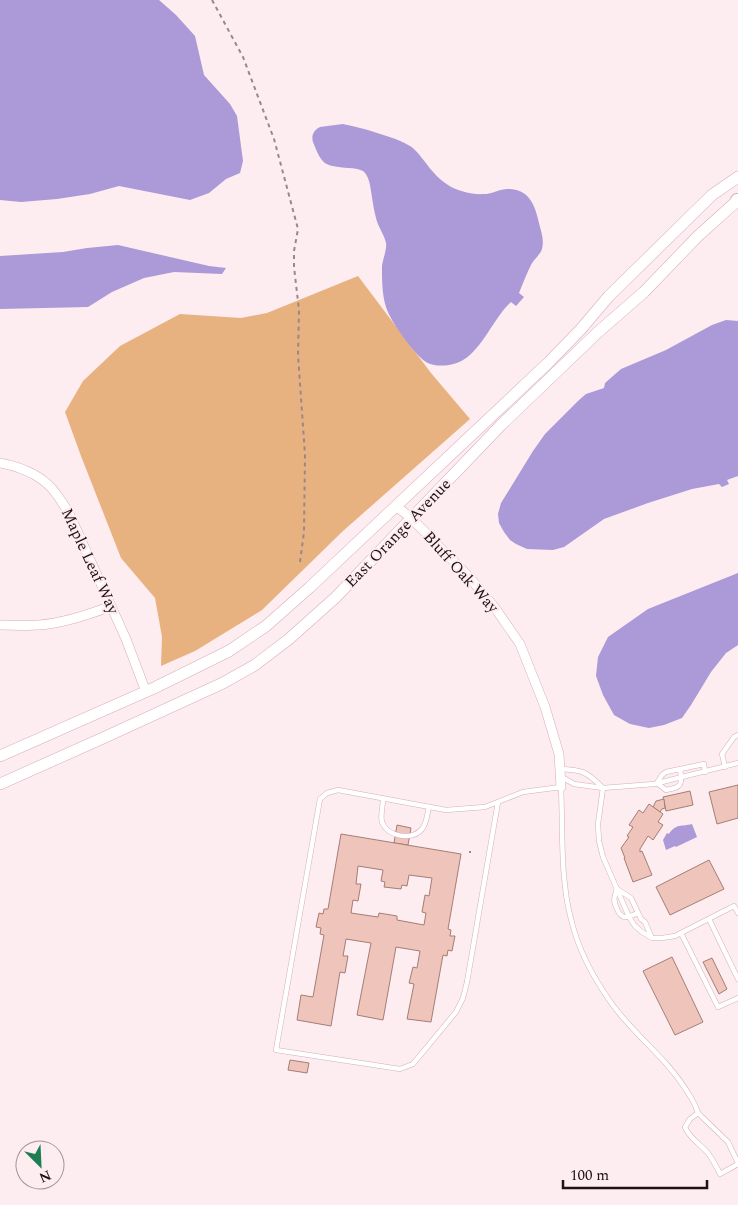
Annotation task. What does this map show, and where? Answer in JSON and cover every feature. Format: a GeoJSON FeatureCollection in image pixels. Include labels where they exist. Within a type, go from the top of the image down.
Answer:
{"type":"FeatureCollection","features":[{"type":"Feature","properties":{"kind":"street","name":"East Orange Avenue"},"geometry":{"type":"LineString","coordinates":[[0,756],[146,692],[229,651],[266,626],[316,582],[549,362],[609,296],[712,195],[738,177]]}},
{"type":"Feature","properties":{"kind":"street","name":"East Orange Avenue"},"geometry":{"type":"LineString","coordinates":[[0,784],[223,683],[255,665],[310,621],[336,597],[501,425],[597,333],[644,292],[698,236],[738,200]]}},
{"type":"Feature","properties":{"kind":"street","name":"Maple Leaf Way"},"geometry":{"type":"LineString","coordinates":[[0,463],[28,471],[43,480],[56,493],[68,511],[126,639],[146,692]]}},
{"type":"Feature","properties":{"kind":"street","name":"Bluff Oak Way"},"geometry":{"type":"LineString","coordinates":[[396,506],[411,518],[470,578],[495,608],[520,644],[545,707],[559,754],[561,787]]}},
{"type":"Feature","properties":{"kind":"street"},"geometry":{"type":"LineString","coordinates":[[0,625],[40,625],[58,622],[87,615],[111,606]]}},
{"type":"Feature","properties":{"kind":"lane"},"geometry":{"type":"LineString","coordinates":[[724,767],[722,754],[734,737],[738,735]]}},
{"type":"Feature","properties":{"kind":"lane"},"geometry":{"type":"LineString","coordinates":[[657,783],[666,772],[704,764],[705,772]]}},
{"type":"Feature","properties":{"kind":"lane"},"geometry":{"type":"LineString","coordinates":[[560,772],[574,784],[603,788],[657,783],[738,764]]}},
{"type":"Feature","properties":{"kind":"lane"},"geometry":{"type":"LineString","coordinates":[[657,783],[666,790],[678,787],[681,777],[680,769]]}},
{"type":"Feature","properties":{"kind":"lane"},"geometry":{"type":"LineString","coordinates":[[560,772],[578,770],[591,776],[603,788]]}},
{"type":"Feature","properties":{"kind":"lane"},"geometry":{"type":"LineString","coordinates":[[498,802],[463,998],[456,1012],[413,1064],[400,1069],[276,1050],[320,799],[328,793],[338,790],[446,810],[485,807],[523,792],[561,787],[564,881],[571,919],[582,952],[595,979],[612,1005],[632,1030],[668,1064],[684,1086],[698,1113],[728,1142],[738,1163],[720,1174],[714,1160],[687,1132],[685,1127],[690,1119],[698,1113]]}},
{"type":"Feature","properties":{"kind":"lane"},"geometry":{"type":"LineString","coordinates":[[603,788],[598,824],[599,841],[603,857],[629,917],[642,932],[652,938],[675,936],[734,906],[738,913]]}},
{"type":"Feature","properties":{"kind":"lane"},"geometry":{"type":"LineString","coordinates":[[383,799],[381,821],[391,832],[402,836],[413,836],[421,831],[426,824],[429,807]]}},
{"type":"Feature","properties":{"kind":"lane"},"geometry":{"type":"LineString","coordinates":[[617,889],[631,898],[641,919],[646,922],[652,938]]}},
{"type":"Feature","properties":{"kind":"lane"},"geometry":{"type":"LineString","coordinates":[[617,889],[613,898],[620,915],[629,917],[638,913]]}},
{"type":"Feature","properties":{"kind":"lane"},"geometry":{"type":"LineString","coordinates":[[709,919],[738,979]]}},
{"type":"Feature","properties":{"kind":"lane"},"geometry":{"type":"LineString","coordinates":[[681,933],[718,1007],[738,998]]}},
{"type":"Feature","properties":{"kind":"path"},"geometry":{"type":"LineString","coordinates":[[212,0],[243,57],[274,140],[298,229],[294,251],[294,267],[299,310],[298,355],[305,455],[304,532],[300,562]]}},
{"type":"Feature","properties":{"kind":"shaded area"},"geometry":{"type":"Polygon","coordinates":[[[0,0],[159,0],[195,36],[204,75],[230,104],[237,116],[243,161],[240,173],[226,179],[209,193],[190,200],[119,186],[90,194],[57,199],[21,202],[0,200],[0,0]]]}},
{"type":"Feature","properties":{"kind":"shaded area"},"geometry":{"type":"Polygon","coordinates":[[[343,124],[380,134],[409,145],[438,177],[456,189],[480,194],[507,189],[517,190],[528,197],[535,208],[543,243],[542,249],[531,265],[519,293],[524,297],[516,306],[511,302],[505,308],[477,348],[459,362],[440,366],[426,362],[409,345],[388,313],[382,282],[382,266],[386,243],[376,218],[368,177],[363,171],[354,168],[325,163],[312,139],[315,131],[320,127],[343,124]]]}},
{"type":"Feature","properties":{"kind":"shaded area"},"geometry":{"type":"Polygon","coordinates":[[[118,245],[209,266],[226,268],[222,274],[174,272],[144,278],[112,292],[88,307],[0,309],[0,256],[63,252],[118,245]]]}},
{"type":"Feature","properties":{"kind":"shaded area"},"geometry":{"type":"Polygon","coordinates":[[[358,276],[431,373],[470,419],[343,531],[262,610],[195,651],[161,666],[162,637],[155,598],[121,558],[65,412],[83,381],[120,346],[180,314],[241,318],[267,313],[358,276]]]}},
{"type":"Feature","properties":{"kind":"shaded area"},"geometry":{"type":"Polygon","coordinates":[[[726,320],[738,321],[738,476],[727,480],[729,484],[722,487],[719,484],[692,489],[604,519],[564,547],[553,550],[527,549],[510,540],[499,523],[498,514],[501,503],[545,434],[586,394],[604,388],[605,383],[621,369],[666,350],[712,325],[726,320]]]}},
{"type":"Feature","properties":{"kind":"shaded area"},"geometry":{"type":"Polygon","coordinates":[[[738,573],[738,645],[726,653],[711,672],[682,718],[649,728],[630,724],[614,715],[603,695],[596,676],[598,657],[608,637],[648,609],[738,573]]]}},
{"type":"Feature","properties":{"kind":"shaded area"},"geometry":{"type":"Polygon","coordinates":[[[692,824],[697,837],[666,850],[663,840],[667,833],[669,834],[677,827],[692,824]]]}},
{"type":"Feature","properties":{"kind":"building"},"geometry":{"type":"Polygon","coordinates":[[[738,785],[738,818],[717,824],[709,792],[738,785]]]}},
{"type":"Feature","properties":{"kind":"building"},"geometry":{"type":"Polygon","coordinates":[[[690,791],[693,805],[666,811],[663,797],[690,791]]]}},
{"type":"Feature","properties":{"kind":"building"},"geometry":{"type":"Polygon","coordinates":[[[664,799],[665,808],[660,812],[653,807],[656,801],[664,799]]]}},
{"type":"Feature","properties":{"kind":"building"},"geometry":{"type":"Polygon","coordinates":[[[649,804],[663,814],[658,822],[663,825],[653,840],[648,836],[640,849],[652,875],[633,882],[621,848],[633,827],[629,825],[639,810],[643,813],[649,804]]]}},
{"type":"Feature","properties":{"kind":"building"},"geometry":{"type":"Polygon","coordinates":[[[397,825],[411,828],[408,845],[394,843],[397,825]]]}},
{"type":"Feature","properties":{"kind":"building"},"geometry":{"type":"Polygon","coordinates":[[[341,834],[461,854],[448,929],[451,930],[450,936],[455,936],[452,951],[448,950],[447,956],[443,955],[431,1022],[407,1019],[414,984],[409,983],[413,967],[417,968],[420,951],[396,947],[383,1020],[357,1015],[371,943],[346,939],[343,956],[348,956],[345,973],[340,972],[331,1026],[297,1020],[301,995],[313,997],[324,935],[320,934],[321,928],[316,927],[319,913],[323,914],[324,909],[328,909],[341,834]],[[358,866],[356,884],[361,884],[358,901],[353,900],[351,913],[378,917],[379,913],[397,916],[397,920],[424,925],[426,913],[422,912],[425,895],[429,896],[432,878],[409,875],[407,886],[402,885],[401,889],[384,887],[385,882],[381,881],[383,870],[358,866]]]}},
{"type":"Feature","properties":{"kind":"building"},"geometry":{"type":"Polygon","coordinates":[[[709,860],[724,889],[670,915],[656,887],[709,860]]]}},
{"type":"Feature","properties":{"kind":"building"},"geometry":{"type":"Polygon","coordinates":[[[672,957],[703,1022],[675,1035],[643,971],[672,957]]]}},
{"type":"Feature","properties":{"kind":"building"},"geometry":{"type":"Polygon","coordinates":[[[712,958],[727,989],[719,994],[703,962],[712,958]]]}},
{"type":"Feature","properties":{"kind":"building"},"geometry":{"type":"Polygon","coordinates":[[[290,1060],[309,1063],[307,1073],[288,1070],[290,1060]]]}}]}
